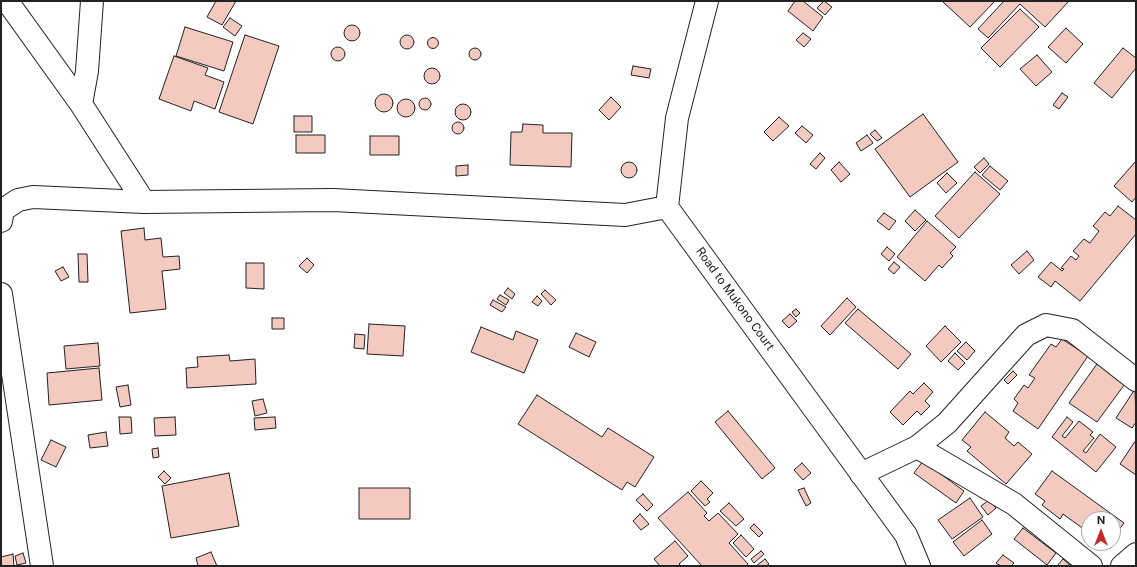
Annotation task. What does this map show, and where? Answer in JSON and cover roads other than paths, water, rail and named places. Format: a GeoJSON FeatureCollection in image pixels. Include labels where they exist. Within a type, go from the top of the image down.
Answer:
{"type":"FeatureCollection","features":[{"type":"Feature","properties":{"kind":"street"},"geometry":{"type":"LineString","coordinates":[[7,1],[81,104],[144,202]]}},
{"type":"Feature","properties":{"kind":"street"},"geometry":{"type":"LineString","coordinates":[[81,104],[87,71],[92,1]]}},
{"type":"Feature","properties":{"kind":"street"},"geometry":{"type":"LineString","coordinates":[[1,222],[3,210],[18,200],[33,197],[144,202],[333,200],[625,215],[667,207],[678,118],[707,1]]}},
{"type":"Feature","properties":{"kind":"street","name":"Road to Mukono Court"},"geometry":{"type":"LineString","coordinates":[[667,207],[906,535],[919,566]]}},
{"type":"Feature","properties":{"kind":"street"},"geometry":{"type":"LineString","coordinates":[[1,294],[42,566]]}},
{"type":"Feature","properties":{"kind":"street"},"geometry":{"type":"LineString","coordinates":[[861,474],[916,447],[947,423],[1026,335],[1046,325],[1072,330],[1136,380]]}},
{"type":"Feature","properties":{"kind":"street"},"geometry":{"type":"LineString","coordinates":[[916,447],[1014,504],[1091,566]]}},
{"type":"Feature","properties":{"kind":"street"},"geometry":{"type":"LineString","coordinates":[[1122,566],[1136,554]]}}]}
